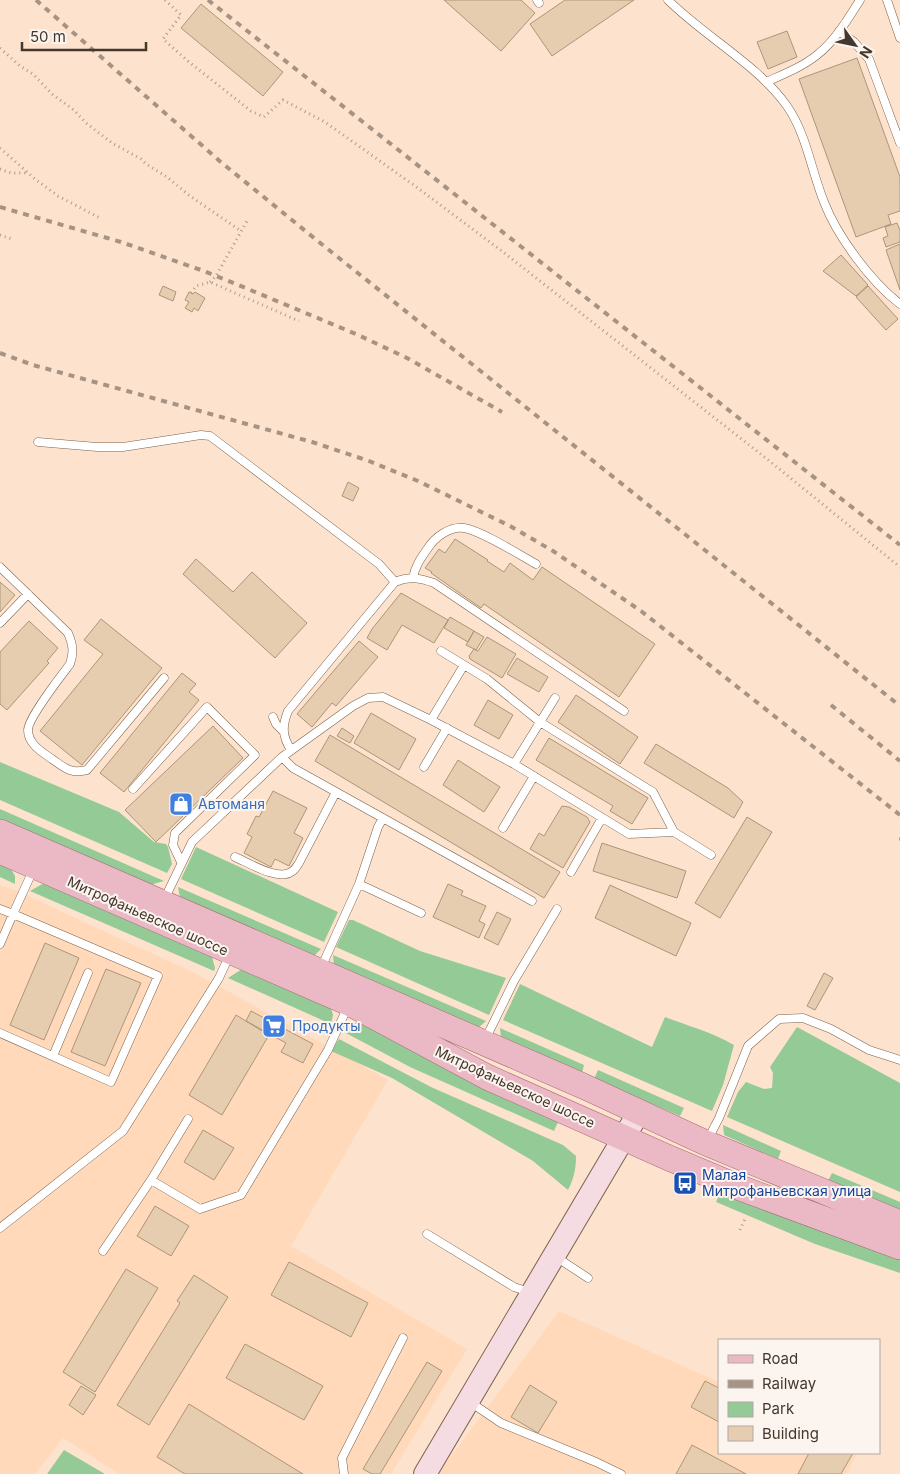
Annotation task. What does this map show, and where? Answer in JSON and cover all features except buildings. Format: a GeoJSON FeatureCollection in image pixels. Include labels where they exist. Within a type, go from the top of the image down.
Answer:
{"type":"FeatureCollection","features":[{"type":"Feature","properties":{"kind":"main road","name":"Митрофаньевское шоссе"},"geometry":{"type":"LineString","coordinates":[[0,832],[320,971],[706,1143],[900,1223]]}},
{"type":"Feature","properties":{"kind":"main road","name":"Митрофаньевское шоссе"},"geometry":{"type":"LineString","coordinates":[[0,851],[349,1004],[486,1077],[624,1138],[743,1189],[900,1246]]}},
{"type":"Feature","properties":{"kind":"street"},"geometry":{"type":"LineString","coordinates":[[425,1474],[639,1112]]}},
{"type":"Feature","properties":{"kind":"lane"},"geometry":{"type":"LineString","coordinates":[[668,0],[766,82],[787,107],[806,144],[823,201],[838,233],[889,296],[900,304]]}},
{"type":"Feature","properties":{"kind":"lane"},"geometry":{"type":"LineString","coordinates":[[766,82],[795,69],[818,54],[839,31],[860,0]]}},
{"type":"Feature","properties":{"kind":"lane"},"geometry":{"type":"LineString","coordinates":[[887,0],[900,38]]}},
{"type":"Feature","properties":{"kind":"lane"},"geometry":{"type":"LineString","coordinates":[[839,31],[854,42],[869,60],[900,143]]}},
{"type":"Feature","properties":{"kind":"lane"},"geometry":{"type":"LineString","coordinates":[[38,442],[97,447],[123,447],[201,435],[210,436],[379,564],[395,582]]}},
{"type":"Feature","properties":{"kind":"lane"},"geometry":{"type":"LineString","coordinates":[[413,578],[415,568],[431,542],[440,534],[462,528],[476,532],[536,564]]}},
{"type":"Feature","properties":{"kind":"lane"},"geometry":{"type":"LineString","coordinates":[[0,567],[68,633],[73,644],[70,664],[32,719],[28,730],[31,740],[38,749],[67,770],[77,773],[87,770],[164,678]]}},
{"type":"Feature","properties":{"kind":"lane"},"geometry":{"type":"LineString","coordinates":[[290,750],[284,740],[283,730],[288,711],[395,582],[405,578],[422,578],[434,583],[624,711]]}},
{"type":"Feature","properties":{"kind":"lane"},"geometry":{"type":"LineString","coordinates":[[0,623],[28,594]]}},
{"type":"Feature","properties":{"kind":"lane"},"geometry":{"type":"LineString","coordinates":[[441,651],[487,679],[540,722],[653,792],[674,832],[712,855]]}},
{"type":"Feature","properties":{"kind":"lane"},"geometry":{"type":"LineString","coordinates":[[431,720],[464,665]]}},
{"type":"Feature","properties":{"kind":"lane"},"geometry":{"type":"LineString","coordinates":[[162,903],[192,842],[282,756],[368,698],[383,698],[447,728],[514,764],[629,834],[674,832]]}},
{"type":"Feature","properties":{"kind":"lane"},"geometry":{"type":"LineString","coordinates":[[514,764],[555,698]]}},
{"type":"Feature","properties":{"kind":"lane"},"geometry":{"type":"LineString","coordinates":[[133,789],[207,707],[255,755],[174,833],[174,851],[182,862]]}},
{"type":"Feature","properties":{"kind":"lane"},"geometry":{"type":"LineString","coordinates":[[273,717],[276,724],[283,730]]}},
{"type":"Feature","properties":{"kind":"lane"},"geometry":{"type":"LineString","coordinates":[[424,767],[447,728]]}},
{"type":"Feature","properties":{"kind":"lane"},"geometry":{"type":"LineString","coordinates":[[282,756],[293,768],[532,901]]}},
{"type":"Feature","properties":{"kind":"lane"},"geometry":{"type":"LineString","coordinates":[[503,828],[534,776]]}},
{"type":"Feature","properties":{"kind":"lane"},"geometry":{"type":"LineString","coordinates":[[235,857],[274,874],[285,874],[293,871],[336,792]]}},
{"type":"Feature","properties":{"kind":"lane"},"geometry":{"type":"LineString","coordinates":[[320,971],[359,884],[378,827],[383,818]]}},
{"type":"Feature","properties":{"kind":"lane"},"geometry":{"type":"LineString","coordinates":[[571,872],[602,818]]}},
{"type":"Feature","properties":{"kind":"lane"},"geometry":{"type":"LineString","coordinates":[[0,944],[35,867]]}},
{"type":"Feature","properties":{"kind":"lane"},"geometry":{"type":"LineString","coordinates":[[359,884],[421,912]]}},
{"type":"Feature","properties":{"kind":"lane"},"geometry":{"type":"LineString","coordinates":[[483,1044],[514,981],[557,908]]}},
{"type":"Feature","properties":{"kind":"lane"},"geometry":{"type":"LineString","coordinates":[[0,909],[158,976],[111,1082],[0,1033]]}},
{"type":"Feature","properties":{"kind":"lane"},"geometry":{"type":"LineString","coordinates":[[0,1228],[123,1131],[148,1088],[219,978],[231,952]]}},
{"type":"Feature","properties":{"kind":"lane"},"geometry":{"type":"LineString","coordinates":[[53,1056],[88,973]]}},
{"type":"Feature","properties":{"kind":"lane"},"geometry":{"type":"LineString","coordinates":[[151,1180],[200,1209],[241,1195],[328,1050],[349,1004]]}},
{"type":"Feature","properties":{"kind":"lane"},"geometry":{"type":"LineString","coordinates":[[706,1143],[748,1046],[779,1018],[803,1018],[831,1029],[869,1050],[900,1060]]}},
{"type":"Feature","properties":{"kind":"lane"},"geometry":{"type":"LineString","coordinates":[[103,1251],[151,1180],[188,1119]]}},
{"type":"Feature","properties":{"kind":"lane"},"geometry":{"type":"LineString","coordinates":[[427,1234],[514,1287],[531,1293]]}},
{"type":"Feature","properties":{"kind":"lane"},"geometry":{"type":"LineString","coordinates":[[553,1256],[588,1278]]}},
{"type":"Feature","properties":{"kind":"lane"},"geometry":{"type":"LineString","coordinates":[[344,1474],[342,1458],[403,1338]]}},
{"type":"Feature","properties":{"kind":"lane"},"geometry":{"type":"LineString","coordinates":[[469,1402],[500,1423],[621,1474]]}},
{"type":"Feature","properties":{"kind":"path"},"geometry":{"type":"LineString","coordinates":[[165,0],[181,15],[163,39],[189,62],[252,111],[264,117],[283,100],[325,122],[503,252],[767,459],[900,567]]}},
{"type":"Feature","properties":{"kind":"path"},"geometry":{"type":"LineString","coordinates":[[0,48],[32,74],[52,94],[75,110],[86,123],[112,143],[141,159],[241,231]]}},
{"type":"Feature","properties":{"kind":"path"},"geometry":{"type":"LineString","coordinates":[[0,148],[58,196],[100,218]]}},
{"type":"Feature","properties":{"kind":"path"},"geometry":{"type":"LineString","coordinates":[[0,169],[11,173],[28,173]]}},
{"type":"Feature","properties":{"kind":"path"},"geometry":{"type":"LineString","coordinates":[[191,293],[196,286],[210,282],[216,276],[248,221]]}},
{"type":"Feature","properties":{"kind":"path"},"geometry":{"type":"LineString","coordinates":[[0,236],[12,239]]}},
{"type":"Feature","properties":{"kind":"path"},"geometry":{"type":"LineString","coordinates":[[210,282],[298,321]]}},
{"type":"Feature","properties":{"kind":"path"},"geometry":{"type":"LineString","coordinates":[[740,1230],[745,1219]]}},
{"type":"Feature","properties":{"kind":"shaded area"},"geometry":{"type":"Polygon","coordinates":[[[0,885],[17,891],[195,973],[388,1080],[291,1246],[467,1349],[391,1474],[119,1474],[63,1438],[35,1474],[0,1474],[0,885]]]}},
{"type":"Feature","properties":{"kind":"shaded area"},"geometry":{"type":"Polygon","coordinates":[[[559,1311],[718,1382],[718,1454],[857,1454],[847,1474],[438,1474],[559,1311]]]}},
{"type":"Feature","properties":{"kind":"green space"},"geometry":{"type":"Polygon","coordinates":[[[0,762],[119,812],[154,842],[166,844],[172,864],[167,873],[0,800],[0,762]]]}},
{"type":"Feature","properties":{"kind":"green space"},"geometry":{"type":"Polygon","coordinates":[[[0,809],[164,881],[150,885],[0,820],[0,809]]]}},
{"type":"Feature","properties":{"kind":"green space"},"geometry":{"type":"Polygon","coordinates":[[[196,847],[338,912],[324,942],[181,879],[196,847]]]}},
{"type":"Feature","properties":{"kind":"green space"},"geometry":{"type":"Polygon","coordinates":[[[0,864],[11,869],[15,876],[15,884],[0,877],[0,864]]]}},
{"type":"Feature","properties":{"kind":"green space"},"geometry":{"type":"Polygon","coordinates":[[[44,883],[212,957],[214,971],[30,891],[44,883]]]}},
{"type":"Feature","properties":{"kind":"green space"},"geometry":{"type":"Polygon","coordinates":[[[178,887],[321,949],[313,957],[180,898],[178,887]]]}},
{"type":"Feature","properties":{"kind":"green space"},"geometry":{"type":"Polygon","coordinates":[[[349,920],[353,920],[420,951],[506,978],[489,1015],[336,947],[349,920]]]}},
{"type":"Feature","properties":{"kind":"green space"},"geometry":{"type":"Polygon","coordinates":[[[333,955],[486,1021],[478,1028],[334,966],[333,955]]]}},
{"type":"Feature","properties":{"kind":"green space"},"geometry":{"type":"Polygon","coordinates":[[[242,969],[331,1008],[333,1015],[331,1024],[228,978],[242,969]]]}},
{"type":"Feature","properties":{"kind":"green space"},"geometry":{"type":"Polygon","coordinates":[[[520,984],[652,1047],[665,1017],[709,1033],[734,1045],[723,1085],[712,1111],[503,1020],[520,984]]]}},
{"type":"Feature","properties":{"kind":"green space"},"geometry":{"type":"Polygon","coordinates":[[[359,1021],[559,1120],[554,1131],[410,1067],[342,1031],[359,1021]]]}},
{"type":"Feature","properties":{"kind":"green space"},"geometry":{"type":"Polygon","coordinates":[[[797,1027],[900,1083],[900,1192],[727,1117],[738,1092],[746,1082],[764,1089],[772,1088],[773,1073],[770,1067],[797,1027]]]}},
{"type":"Feature","properties":{"kind":"green space"},"geometry":{"type":"Polygon","coordinates":[[[500,1028],[584,1065],[582,1073],[501,1038],[500,1028]]]}},
{"type":"Feature","properties":{"kind":"green space"},"geometry":{"type":"Polygon","coordinates":[[[339,1039],[431,1087],[563,1145],[576,1156],[576,1165],[568,1190],[533,1161],[392,1078],[331,1051],[339,1039]]]}},
{"type":"Feature","properties":{"kind":"green space"},"geometry":{"type":"Polygon","coordinates":[[[598,1070],[684,1108],[680,1116],[594,1079],[598,1070]]]}},
{"type":"Feature","properties":{"kind":"green space"},"geometry":{"type":"Polygon","coordinates":[[[723,1125],[781,1151],[778,1159],[724,1135],[723,1125]]]}},
{"type":"Feature","properties":{"kind":"green space"},"geometry":{"type":"Polygon","coordinates":[[[832,1173],[900,1202],[900,1212],[828,1181],[832,1173]]]}},
{"type":"Feature","properties":{"kind":"green space"},"geometry":{"type":"Polygon","coordinates":[[[721,1191],[900,1256],[900,1273],[815,1244],[716,1202],[721,1191]]]}},
{"type":"Feature","properties":{"kind":"green space"},"geometry":{"type":"Polygon","coordinates":[[[64,1450],[105,1474],[47,1474],[64,1450]]]}},
{"type":"Feature","properties":{"kind":"railway"},"geometry":{"type":"LineString","coordinates":[[36,0],[222,163],[900,706]]}},
{"type":"Feature","properties":{"kind":"railway"},"geometry":{"type":"LineString","coordinates":[[208,0],[900,545]]}},
{"type":"Feature","properties":{"kind":"railway"},"geometry":{"type":"LineString","coordinates":[[0,207],[121,242],[236,284],[356,334],[407,358],[502,412]]}},
{"type":"Feature","properties":{"kind":"railway"},"geometry":{"type":"LineString","coordinates":[[0,353],[33,365],[312,442],[369,461],[418,481],[510,526],[553,551],[641,611],[900,815]]}},
{"type":"Feature","properties":{"kind":"railway"},"geometry":{"type":"LineString","coordinates":[[831,705],[900,761]]}},
{"type":"Feature","properties":{"kind":"place","name":"Автоманя"},"geometry":{"type":"Point","coordinates":[181,804]}},
{"type":"Feature","properties":{"kind":"place","name":"Продукты"},"geometry":{"type":"Point","coordinates":[274,1026]}},
{"type":"Feature","properties":{"kind":"place","name":"Малая Митрофаньевская улица"},"geometry":{"type":"Point","coordinates":[685,1183]}}]}
